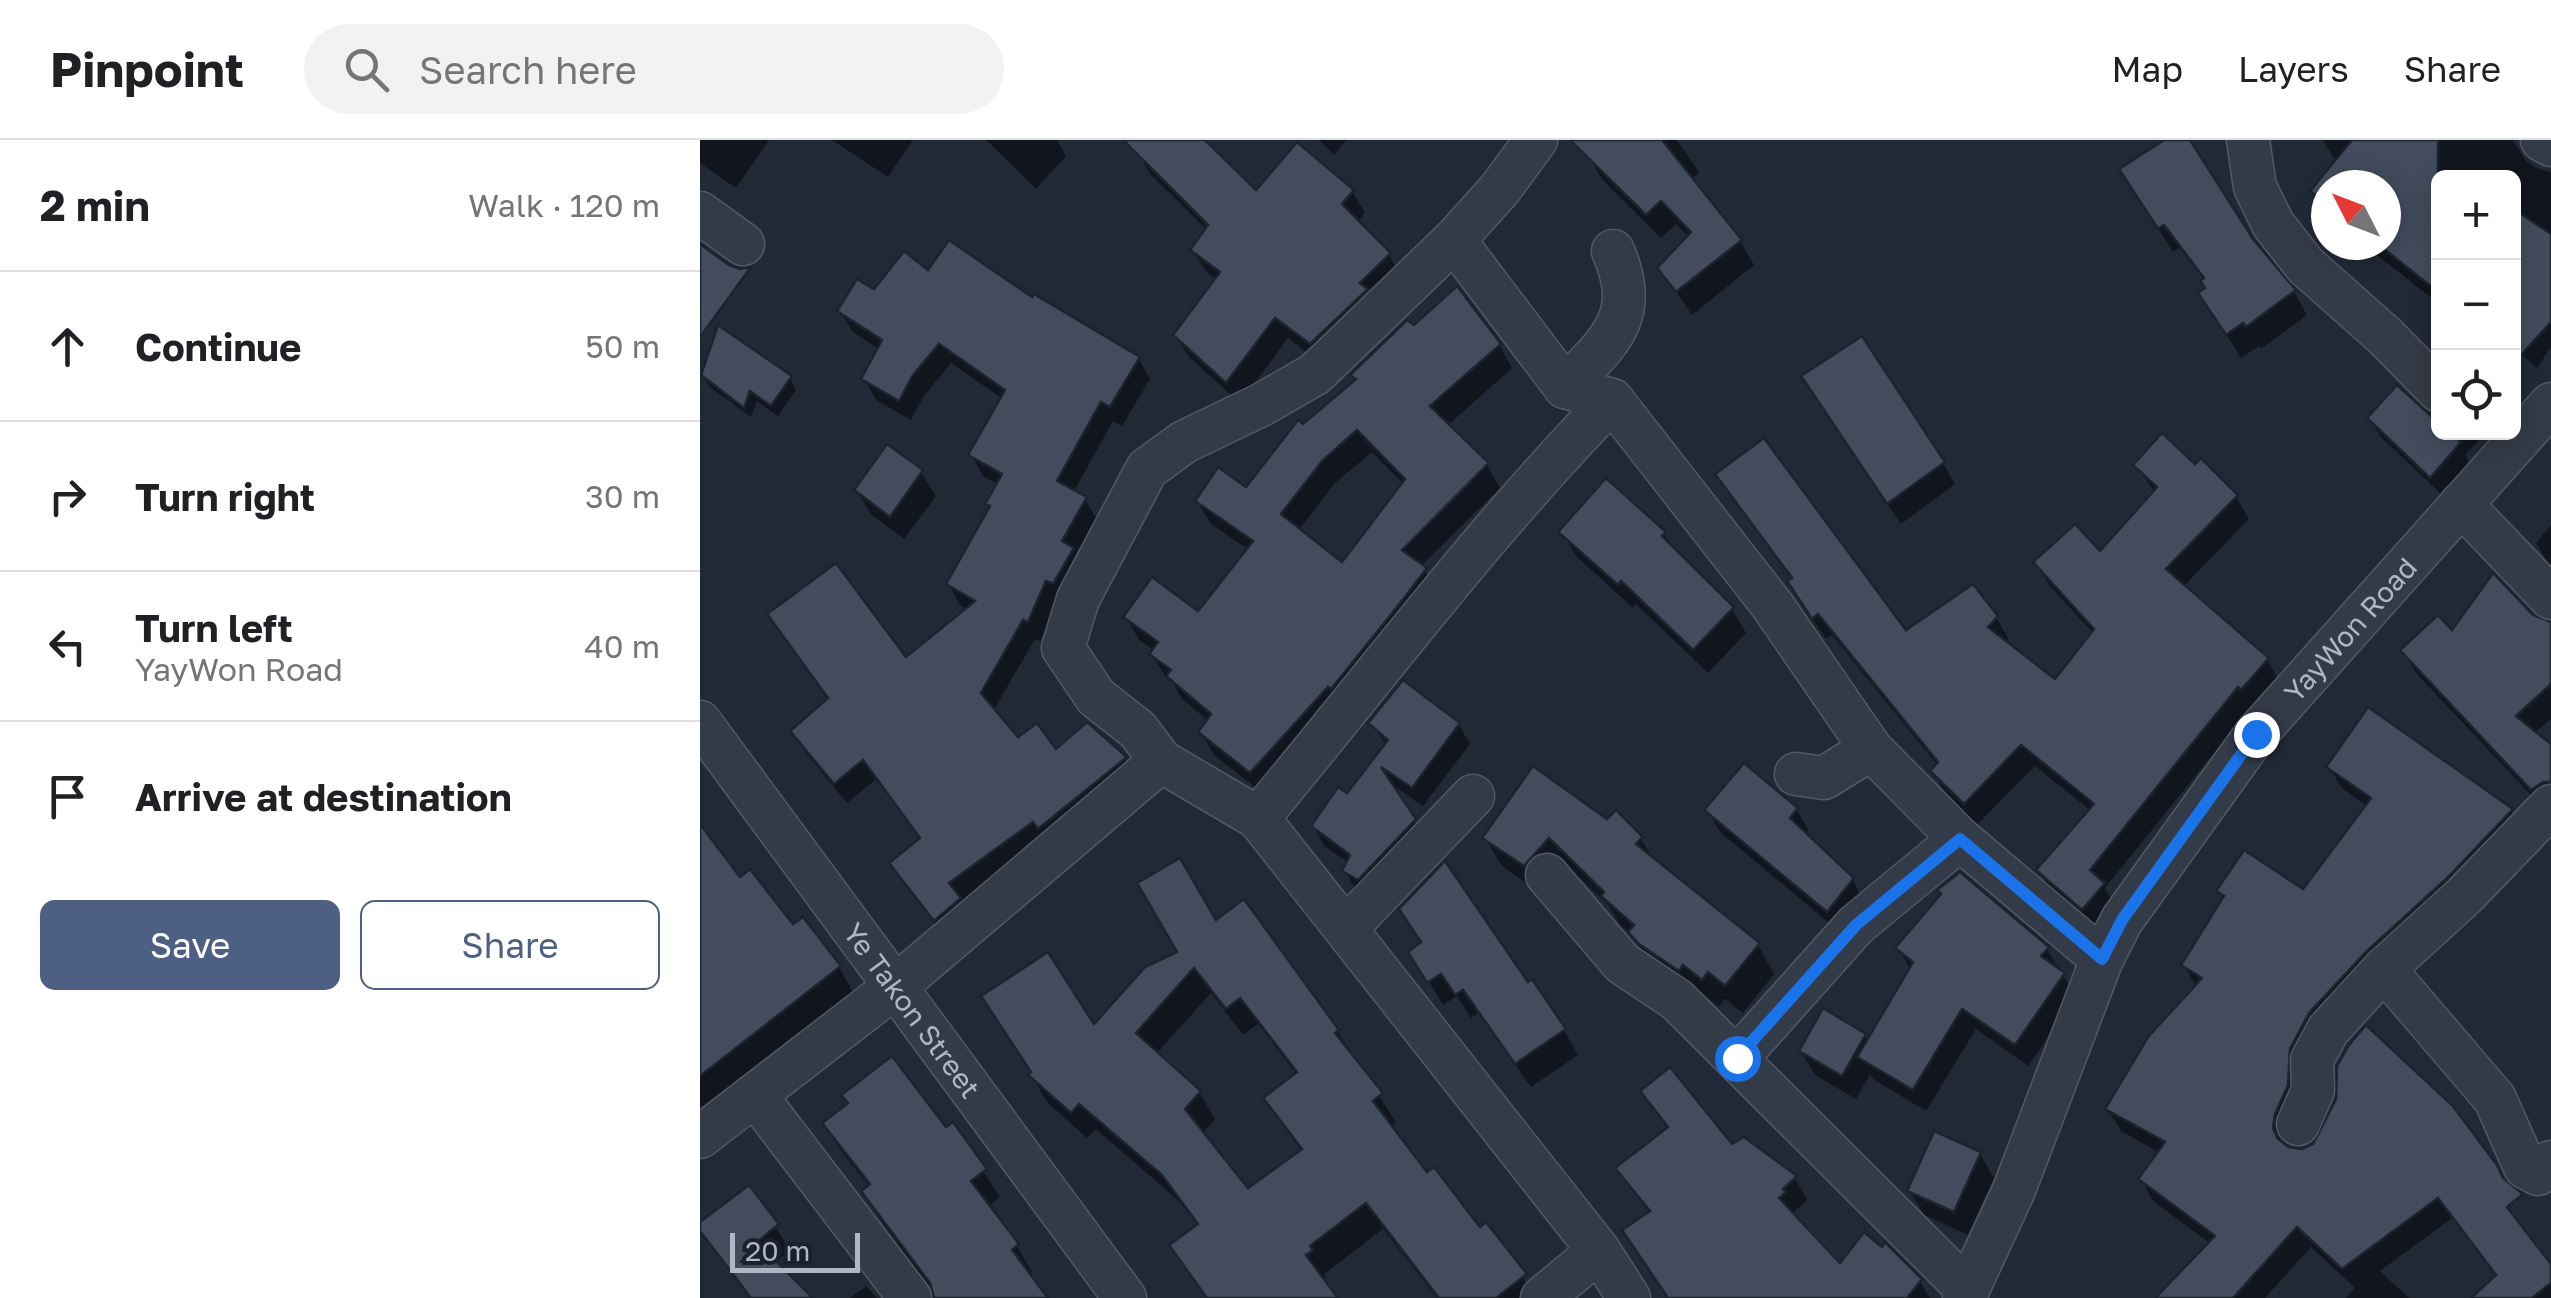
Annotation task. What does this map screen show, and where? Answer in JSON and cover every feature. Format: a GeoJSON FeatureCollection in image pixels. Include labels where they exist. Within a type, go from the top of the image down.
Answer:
{"type":"FeatureCollection","features":[{"type":"Feature","properties":{"kind":"street"},"geometry":{"type":"LineString","coordinates":[[1536,140],[1500,189],[1454,240],[1315,374],[1184,442],[1147,470],[1078,599],[1063,648],[1096,697],[1138,730],[1161,761],[1258,818],[1599,1251],[1629,1298]]}},
{"type":"Feature","properties":{"kind":"street"},"geometry":{"type":"LineString","coordinates":[[2248,140],[2255,187],[2283,238],[2305,266],[2431,383]]}},
{"type":"Feature","properties":{"kind":"street"},"geometry":{"type":"LineString","coordinates":[[2542,140],[2551,145]]}},
{"type":"Feature","properties":{"kind":"street"},"geometry":{"type":"LineString","coordinates":[[700,214],[743,244]]}},
{"type":"Feature","properties":{"kind":"street"},"geometry":{"type":"LineString","coordinates":[[1454,240],[1564,388],[1612,400],[1772,605],[1870,749],[1960,839],[2102,959]]}},
{"type":"Feature","properties":{"kind":"street"},"geometry":{"type":"LineString","coordinates":[[1564,388],[1602,349],[1623,315],[1625,278],[1613,251]]}},
{"type":"Feature","properties":{"kind":"street"},"geometry":{"type":"LineString","coordinates":[[1258,818],[1504,515],[1612,400]]}},
{"type":"Feature","properties":{"kind":"street","name":"YayWon Road"},"geometry":{"type":"LineString","coordinates":[[1966,1294],[2014,1190],[2102,959],[2122,920],[2256,734],[2461,504],[2492,445],[2551,404]]}},
{"type":"Feature","properties":{"kind":"street"},"geometry":{"type":"LineString","coordinates":[[2461,504],[2551,598]]}},
{"type":"Feature","properties":{"kind":"street","name":"Ye Takon Street"},"geometry":{"type":"LineString","coordinates":[[700,722],[1125,1298]]}},
{"type":"Feature","properties":{"kind":"street"},"geometry":{"type":"LineString","coordinates":[[1796,774],[1824,778],[1870,749]]}},
{"type":"Feature","properties":{"kind":"street"},"geometry":{"type":"LineString","coordinates":[[700,1137],[896,986],[1161,761]]}},
{"type":"Feature","properties":{"kind":"street"},"geometry":{"type":"LineString","coordinates":[[1342,922],[1354,920],[1473,796]]}},
{"type":"Feature","properties":{"kind":"street"},"geometry":{"type":"LineString","coordinates":[[2298,1124],[2313,1090],[2312,1060],[2328,1030],[2384,969],[2464,896],[2551,806]]}},
{"type":"Feature","properties":{"kind":"street"},"geometry":{"type":"LineString","coordinates":[[1737,1058],[1856,925],[1960,839]]}},
{"type":"Feature","properties":{"kind":"street"},"geometry":{"type":"LineString","coordinates":[[1548,874],[1622,964],[1677,1000],[1966,1294]]}},
{"type":"Feature","properties":{"kind":"street"},"geometry":{"type":"LineString","coordinates":[[2384,969],[2494,1099],[2525,1168],[2538,1174],[2551,1162]]}},
{"type":"Feature","properties":{"kind":"street"},"geometry":{"type":"LineString","coordinates":[[755,1095],[910,1298]]}},
{"type":"Feature","properties":{"kind":"street"},"geometry":{"type":"LineString","coordinates":[[1542,1298],[1599,1251]]}},
{"type":"Feature","properties":{"kind":"building"},"geometry":{"type":"Polygon","coordinates":[[[1123,140],[1205,140],[1256,190],[1297,142],[1354,190],[1342,204],[1391,253],[1360,283],[1368,289],[1310,344],[1275,318],[1226,383],[1173,335],[1220,272],[1190,250],[1208,225],[1123,140]]]}},
{"type":"Feature","properties":{"kind":"building"},"geometry":{"type":"Polygon","coordinates":[[[1570,140],[1662,140],[1742,240],[1676,292],[1657,268],[1691,232],[1661,201],[1646,215],[1570,140]]]}},
{"type":"Feature","properties":{"kind":"building"},"geometry":{"type":"Polygon","coordinates":[[[2164,140],[2190,140],[2253,239],[2296,290],[2246,327],[2243,323],[2226,335],[2198,293],[2205,288],[2200,281],[2204,278],[2164,225],[2158,229],[2119,169],[2164,140]]]}},
{"type":"Feature","properties":{"kind":"building"},"geometry":{"type":"Polygon","coordinates":[[[2352,140],[2438,140],[2438,170],[2431,170],[2431,286],[2398,260],[2401,260],[2401,170],[2327,170],[2352,140]]]}},
{"type":"Feature","properties":{"kind":"building"},"geometry":{"type":"Polygon","coordinates":[[[2521,214],[2551,234],[2551,322],[2521,355],[2521,214]]]}},
{"type":"Feature","properties":{"kind":"building"},"geometry":{"type":"Polygon","coordinates":[[[949,240],[1032,297],[1034,294],[1140,357],[1110,407],[1101,402],[1057,481],[1087,497],[1062,541],[1074,548],[1053,584],[1046,581],[1028,622],[1023,620],[981,693],[1018,737],[1037,723],[1056,749],[1087,722],[1127,757],[1038,829],[1033,822],[949,883],[961,898],[934,921],[889,863],[920,838],[863,760],[834,784],[790,731],[828,698],[767,614],[836,563],[906,657],[975,601],[946,584],[990,506],[985,504],[1002,474],[968,455],[1005,390],[939,344],[913,375],[899,401],[861,379],[882,340],[837,311],[857,279],[874,289],[904,251],[928,270],[949,240]]]}},
{"type":"Feature","properties":{"kind":"building"},"geometry":{"type":"Polygon","coordinates":[[[700,244],[729,265],[751,267],[700,337],[700,244]]]}},
{"type":"Feature","properties":{"kind":"building"},"geometry":{"type":"Polygon","coordinates":[[[1457,286],[1501,344],[1430,406],[1489,463],[1402,550],[1427,568],[1331,689],[1328,687],[1250,773],[1198,732],[1211,714],[1166,676],[1171,670],[1149,654],[1158,642],[1123,617],[1152,577],[1198,611],[1253,541],[1195,501],[1218,467],[1246,487],[1298,420],[1303,424],[1356,379],[1350,375],[1407,320],[1414,325],[1457,286]],[[1357,430],[1323,460],[1281,514],[1342,562],[1405,479],[1357,430]]]}},
{"type":"Feature","properties":{"kind":"building"},"geometry":{"type":"Polygon","coordinates":[[[718,325],[792,376],[771,406],[750,391],[744,408],[701,375],[718,325]]]}},
{"type":"Feature","properties":{"kind":"building"},"geometry":{"type":"Polygon","coordinates":[[[1862,336],[1945,462],[1887,504],[1801,376],[1862,336]]]}},
{"type":"Feature","properties":{"kind":"building"},"geometry":{"type":"Polygon","coordinates":[[[2397,385],[2431,416],[2431,440],[2461,442],[2430,478],[2367,418],[2397,385]]]}},
{"type":"Feature","properties":{"kind":"building"},"geometry":{"type":"Polygon","coordinates":[[[2162,433],[2195,464],[2201,458],[2238,495],[2166,569],[2269,658],[2241,690],[2238,687],[2090,870],[2105,883],[2082,910],[2036,870],[2094,804],[2021,745],[1964,804],[1930,771],[1938,762],[1818,614],[1812,619],[1787,581],[1792,578],[1715,474],[1764,438],[1906,630],[1973,584],[1998,616],[1988,627],[2055,679],[2094,629],[2033,562],[2075,524],[2100,551],[2157,487],[2133,465],[2162,433]]]}},
{"type":"Feature","properties":{"kind":"building"},"geometry":{"type":"Polygon","coordinates":[[[887,444],[923,470],[890,517],[854,490],[887,444]]]}},
{"type":"Feature","properties":{"kind":"building"},"geometry":{"type":"Polygon","coordinates":[[[1606,478],[1666,532],[1662,536],[1734,607],[1693,650],[1621,581],[1618,585],[1558,532],[1606,478]]]}},
{"type":"Feature","properties":{"kind":"building"},"geometry":{"type":"Polygon","coordinates":[[[2493,573],[2533,615],[2551,622],[2551,684],[2516,716],[2551,744],[2551,782],[2531,790],[2400,650],[2438,615],[2452,630],[2493,573]]]}},
{"type":"Feature","properties":{"kind":"building"},"geometry":{"type":"Polygon","coordinates":[[[1403,680],[1460,723],[1412,788],[1381,767],[1416,819],[1358,880],[1342,871],[1350,855],[1311,826],[1338,787],[1347,793],[1388,740],[1368,723],[1403,680]]]}},
{"type":"Feature","properties":{"kind":"building"},"geometry":{"type":"Polygon","coordinates":[[[2368,707],[2513,809],[2309,1013],[2290,1049],[2288,1085],[2273,1128],[2278,1139],[2289,1147],[2302,1149],[2313,1144],[2336,1099],[2337,1066],[2366,1025],[2453,1106],[2503,1178],[2523,1194],[2507,1207],[2551,1264],[2551,1283],[2532,1298],[2471,1298],[2496,1275],[2438,1198],[2342,1269],[2297,1227],[2233,1298],[2155,1298],[2215,1236],[2138,1179],[2165,1142],[2105,1109],[2148,1037],[2202,978],[2181,965],[2224,896],[2216,891],[2244,850],[2303,889],[2371,798],[2326,767],[2368,707]]]}},
{"type":"Feature","properties":{"kind":"building"},"geometry":{"type":"Polygon","coordinates":[[[1744,763],[1798,808],[1790,818],[1854,878],[1827,912],[1704,810],[1744,763]]]}},
{"type":"Feature","properties":{"kind":"building"},"geometry":{"type":"Polygon","coordinates":[[[1533,766],[1607,819],[1616,810],[1643,837],[1636,844],[1760,943],[1725,986],[1708,972],[1702,980],[1683,965],[1679,971],[1639,944],[1628,932],[1634,925],[1601,896],[1604,892],[1549,838],[1524,866],[1482,838],[1533,766]]]}},
{"type":"Feature","properties":{"kind":"building"},"geometry":{"type":"Polygon","coordinates":[[[700,824],[740,877],[750,869],[793,924],[803,917],[841,966],[700,1076],[700,824]]]}},
{"type":"Feature","properties":{"kind":"building"},"geometry":{"type":"Polygon","coordinates":[[[1180,858],[1216,920],[1244,899],[1339,1030],[1335,1033],[1383,1093],[1373,1101],[1427,1172],[1434,1167],[1480,1227],[1486,1222],[1527,1274],[1496,1298],[1439,1298],[1366,1203],[1310,1246],[1313,1250],[1306,1255],[1338,1298],[1207,1298],[1169,1245],[1198,1224],[1162,1175],[1079,1104],[1071,1113],[1028,1075],[1031,1072],[981,996],[1048,952],[1094,1024],[1145,967],[1177,952],[1137,883],[1180,858]],[[1194,968],[1136,1033],[1201,1091],[1185,1109],[1248,1188],[1302,1149],[1263,1098],[1297,1072],[1240,998],[1226,1009],[1194,968]]]}},
{"type":"Feature","properties":{"kind":"building"},"geometry":{"type":"Polygon","coordinates":[[[1445,861],[1528,982],[1532,979],[1566,1029],[1515,1064],[1463,990],[1455,995],[1441,974],[1427,983],[1408,952],[1421,942],[1399,909],[1445,861]]]}},
{"type":"Feature","properties":{"kind":"building"},"geometry":{"type":"Polygon","coordinates":[[[1960,872],[2049,947],[2041,956],[2065,973],[2015,1045],[1962,1009],[1913,1090],[1857,1057],[1913,962],[1895,948],[1941,894],[1937,890],[1960,872]]]}},
{"type":"Feature","properties":{"kind":"building"},"geometry":{"type":"Polygon","coordinates":[[[1823,1008],[1866,1034],[1842,1076],[1799,1051],[1823,1008]]]}},
{"type":"Feature","properties":{"kind":"building"},"geometry":{"type":"Polygon","coordinates":[[[892,1056],[946,1127],[953,1122],[987,1169],[971,1181],[1019,1244],[1012,1250],[1048,1298],[934,1298],[930,1283],[861,1191],[870,1184],[822,1123],[848,1103],[841,1095],[892,1056]]]}},
{"type":"Feature","properties":{"kind":"building"},"geometry":{"type":"Polygon","coordinates":[[[1670,1067],[1732,1144],[1744,1137],[1797,1176],[1779,1198],[1840,1263],[1864,1232],[1882,1247],[1885,1242],[1922,1279],[1907,1298],[1668,1298],[1622,1230],[1650,1211],[1615,1168],[1668,1127],[1640,1091],[1670,1067]]]}},
{"type":"Feature","properties":{"kind":"building"},"geometry":{"type":"Polygon","coordinates":[[[1934,1131],[1981,1152],[1954,1212],[1907,1191],[1934,1131]]]}},
{"type":"Feature","properties":{"kind":"building"},"geometry":{"type":"Polygon","coordinates":[[[749,1185],[779,1224],[757,1242],[813,1298],[751,1298],[700,1231],[700,1222],[749,1185]]]}},
{"type":"Feature","properties":{"kind":"route"},"geometry":{"type":"LineString","coordinates":[[1737,1058],[1856,925],[1960,839],[2102,959],[2122,920],[2256,734]]}}]}
